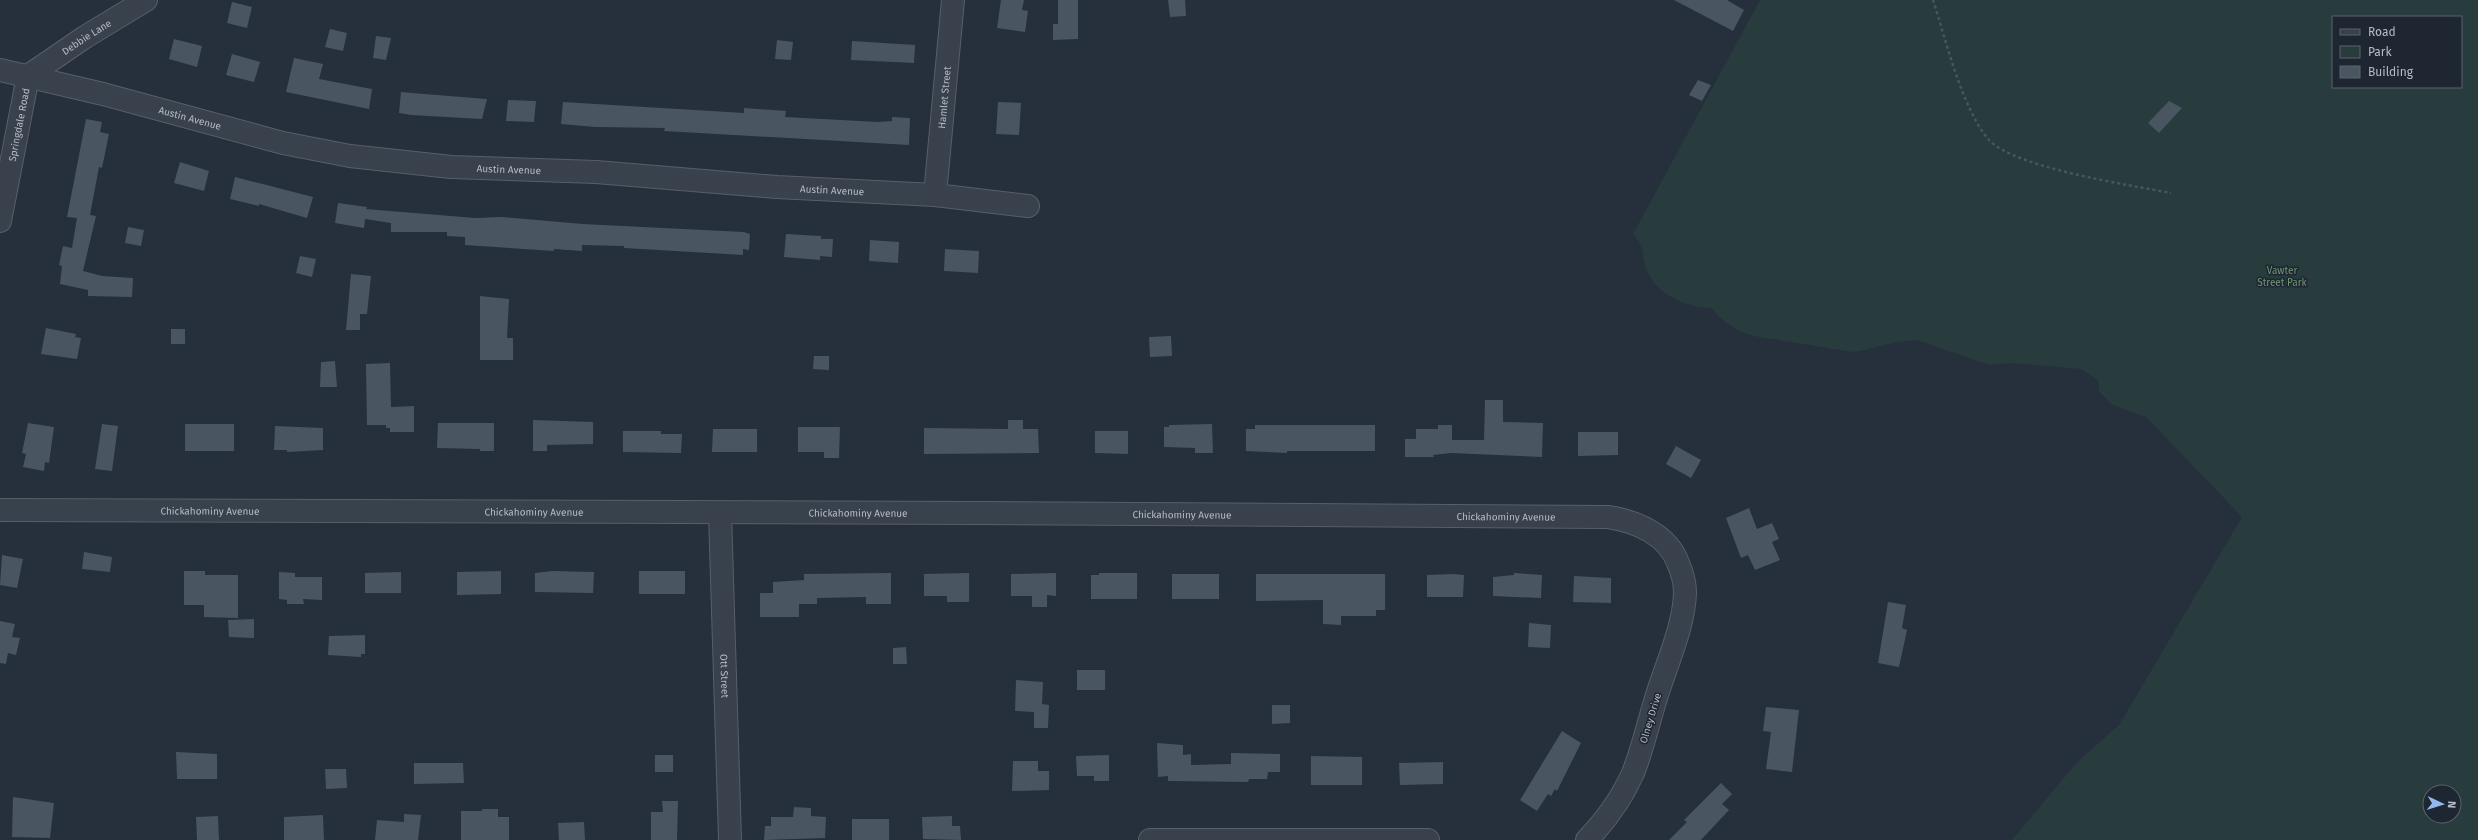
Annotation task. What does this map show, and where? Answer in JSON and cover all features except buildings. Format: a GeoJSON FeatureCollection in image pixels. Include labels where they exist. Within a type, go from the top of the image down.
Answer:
{"type":"FeatureCollection","features":[{"type":"Feature","properties":{"kind":"street","name":"Debbie Lane"},"geometry":{"type":"LineString","coordinates":[[28,76],[85,37],[146,0]]}},
{"type":"Feature","properties":{"kind":"street","name":"Hamlet Street"},"geometry":{"type":"LineString","coordinates":[[935,195],[953,0]]}},
{"type":"Feature","properties":{"kind":"street","name":"Austin Avenue"},"geometry":{"type":"LineString","coordinates":[[0,70],[103,94],[283,143],[350,156],[451,167],[596,172],[777,187],[935,195],[1028,206]]}},
{"type":"Feature","properties":{"kind":"street","name":"Springdale Road"},"geometry":{"type":"LineString","coordinates":[[0,221],[28,76]]}},
{"type":"Feature","properties":{"kind":"street","name":"Chickahominy Avenue"},"geometry":{"type":"LineString","coordinates":[[0,510],[1608,517],[1623,519],[1641,526],[1657,536],[1671,550],[1678,562],[1683,583]]}},
{"type":"Feature","properties":{"kind":"street","name":"Ott Street"},"geometry":{"type":"LineString","coordinates":[[720,512],[730,840]]}},
{"type":"Feature","properties":{"kind":"street","name":"Olney Drive"},"geometry":{"type":"LineString","coordinates":[[1587,840],[1600,826],[1617,802],[1633,772],[1678,627],[1685,591],[1683,583]]}},
{"type":"Feature","properties":{"kind":"street"},"geometry":{"type":"LineString","coordinates":[[1150,840],[1428,840]]}},
{"type":"Feature","properties":{"kind":"path"},"geometry":{"type":"LineString","coordinates":[[1933,0],[1965,96],[1982,131],[1998,148],[2016,157],[2050,168],[2171,193]]}},
{"type":"Feature","properties":{"kind":"green space","name":"Vawter Street Park"},"geometry":{"type":"Polygon","coordinates":[[[1760,0],[2478,0],[2478,840],[2012,840],[2078,761],[2119,725],[2242,517],[2147,418],[2111,404],[2099,391],[2098,380],[2081,369],[2011,363],[1989,365],[1920,341],[1903,341],[1852,352],[1753,336],[1725,322],[1712,308],[1693,306],[1683,303],[1665,293],[1658,287],[1647,271],[1640,244],[1633,234],[1760,0]]]}}]}
